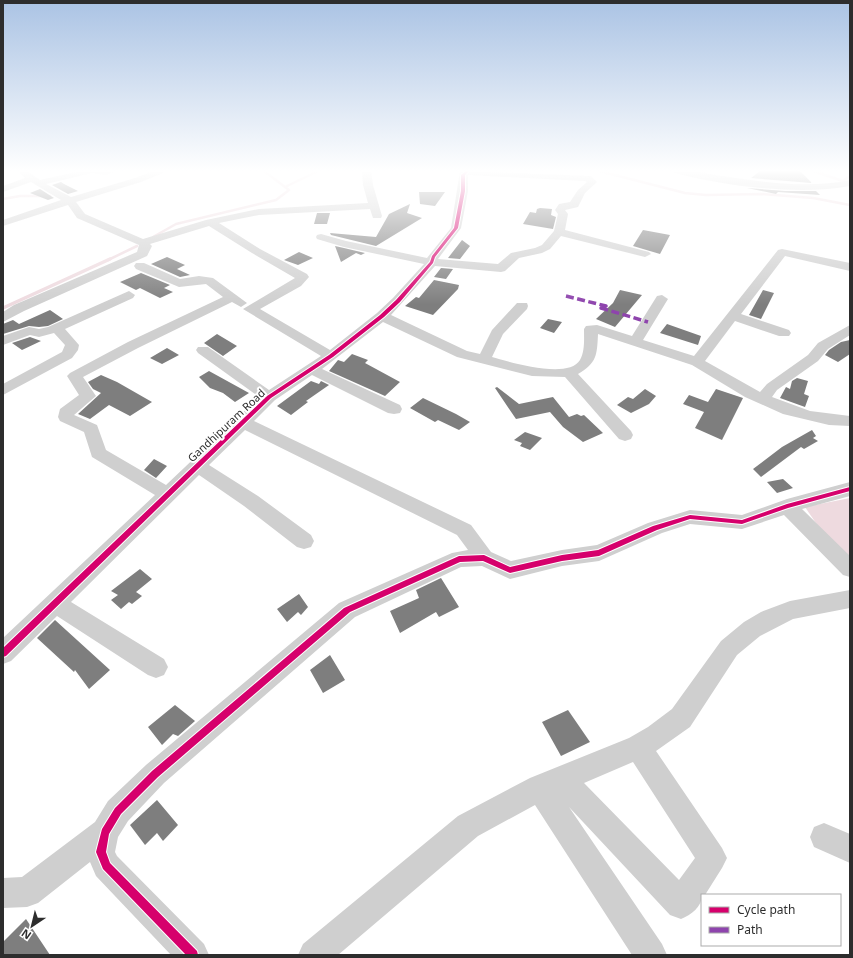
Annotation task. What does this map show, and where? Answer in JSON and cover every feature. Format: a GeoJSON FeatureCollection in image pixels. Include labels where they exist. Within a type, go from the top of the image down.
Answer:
{"type":"FeatureCollection","features":[{"type":"Feature","properties":{"kind":"street"},"geometry":{"type":"LineString","coordinates":[[3,223],[26,216]]}},
{"type":"Feature","properties":{"kind":"street"},"geometry":{"type":"LineString","coordinates":[[81,216],[143,243],[210,222],[241,216]]}},
{"type":"Feature","properties":{"kind":"street","name":"Gandhipuram Road"},"geometry":{"type":"LineString","coordinates":[[3,653],[269,397],[331,356],[382,316],[398,301],[432,262],[433,257],[456,228],[458,216]]}},
{"type":"Feature","properties":{"kind":"street"},"geometry":{"type":"LineString","coordinates":[[321,237],[344,244],[432,262],[501,268],[515,255],[538,251],[546,247],[559,232],[563,216]]}},
{"type":"Feature","properties":{"kind":"street"},"geometry":{"type":"LineString","coordinates":[[210,222],[256,251],[303,277],[292,286],[250,309]]}},
{"type":"Feature","properties":{"kind":"street"},"geometry":{"type":"LineString","coordinates":[[559,232],[645,254]]}},
{"type":"Feature","properties":{"kind":"street"},"geometry":{"type":"LineString","coordinates":[[3,318],[19,308],[143,254],[143,248],[146,246],[143,243]]}},
{"type":"Feature","properties":{"kind":"street"},"geometry":{"type":"LineString","coordinates":[[697,362],[782,252],[850,267]]}},
{"type":"Feature","properties":{"kind":"street"},"geometry":{"type":"LineString","coordinates":[[140,266],[179,282],[205,280],[250,309],[331,356]]}},
{"type":"Feature","properties":{"kind":"street"},"geometry":{"type":"LineString","coordinates":[[3,341],[20,333],[29,331],[45,333],[129,295]]}},
{"type":"Feature","properties":{"kind":"street"},"geometry":{"type":"LineString","coordinates":[[168,494],[98,453],[91,429],[66,417],[66,413],[88,396],[75,376],[134,345],[233,297]]}},
{"type":"Feature","properties":{"kind":"street"},"geometry":{"type":"LineString","coordinates":[[634,342],[645,328],[662,299]]}},
{"type":"Feature","properties":{"kind":"street"},"geometry":{"type":"LineString","coordinates":[[484,360],[497,333],[522,306]]}},
{"type":"Feature","properties":{"kind":"street"},"geometry":{"type":"LineString","coordinates":[[382,316],[462,354],[532,372],[569,374],[585,364],[590,352],[591,329],[605,331],[697,362],[738,387],[799,414],[814,418],[850,421]]}},
{"type":"Feature","properties":{"kind":"street"},"geometry":{"type":"LineString","coordinates":[[732,316],[784,333]]}},
{"type":"Feature","properties":{"kind":"street"},"geometry":{"type":"LineString","coordinates":[[3,390],[67,355],[71,350],[72,345],[57,328]]}},
{"type":"Feature","properties":{"kind":"street"},"geometry":{"type":"LineString","coordinates":[[763,398],[772,387],[813,358],[823,346],[850,329]]}},
{"type":"Feature","properties":{"kind":"street"},"geometry":{"type":"LineString","coordinates":[[203,350],[269,397]]}},
{"type":"Feature","properties":{"kind":"street"},"geometry":{"type":"LineString","coordinates":[[311,369],[394,409]]}},
{"type":"Feature","properties":{"kind":"street"},"geometry":{"type":"LineString","coordinates":[[569,374],[625,435]]}},
{"type":"Feature","properties":{"kind":"street"},"geometry":{"type":"LineString","coordinates":[[242,422],[464,530],[484,558]]}},
{"type":"Feature","properties":{"kind":"street"},"geometry":{"type":"LineString","coordinates":[[197,465],[251,501],[304,541]]}},
{"type":"Feature","properties":{"kind":"street"},"geometry":{"type":"LineString","coordinates":[[193,955],[106,866],[101,852],[105,832],[118,811],[155,774],[346,610],[459,559],[484,558],[510,570],[562,558],[599,553],[655,528],[690,517],[742,522],[788,506],[850,489]]}},
{"type":"Feature","properties":{"kind":"street"},"geometry":{"type":"LineString","coordinates":[[788,506],[850,569]]}},
{"type":"Feature","properties":{"kind":"street"},"geometry":{"type":"LineString","coordinates":[[314,955],[468,826],[550,784],[638,747],[657,736],[681,718],[729,648],[752,629],[769,619],[790,610],[850,599]]}},
{"type":"Feature","properties":{"kind":"street"},"geometry":{"type":"LineString","coordinates":[[55,603],[156,667]]}},
{"type":"Feature","properties":{"kind":"street"},"geometry":{"type":"LineString","coordinates":[[550,784],[681,904],[712,858],[638,747]]}},
{"type":"Feature","properties":{"kind":"street"},"geometry":{"type":"LineString","coordinates":[[550,784],[651,955]]}},
{"type":"Feature","properties":{"kind":"street"},"geometry":{"type":"LineString","coordinates":[[3,893],[27,892],[105,832]]}},
{"type":"Feature","properties":{"kind":"street"},"geometry":{"type":"LineString","coordinates":[[824,837],[850,849]]}},
{"type":"Feature","properties":{"kind":"shaded area"},"geometry":{"type":"Polygon","coordinates":[[[850,498],[850,565],[822,532],[805,507],[850,498]]]}},
{"type":"Feature","properties":{"kind":"building"},"geometry":{"type":"Polygon","coordinates":[[[316,216],[329,216],[327,224],[314,224],[316,216]]]}},
{"type":"Feature","properties":{"kind":"building"},"geometry":{"type":"Polygon","coordinates":[[[388,216],[415,216],[422,218],[376,246],[331,235],[330,233],[376,237],[388,216]]]}},
{"type":"Feature","properties":{"kind":"building"},"geometry":{"type":"Polygon","coordinates":[[[528,216],[556,217],[553,229],[523,224],[528,216]]]}},
{"type":"Feature","properties":{"kind":"building"},"geometry":{"type":"Polygon","coordinates":[[[643,230],[670,235],[660,254],[633,246],[643,230]]]}},
{"type":"Feature","properties":{"kind":"building"},"geometry":{"type":"Polygon","coordinates":[[[462,240],[470,246],[460,259],[448,258],[462,240]]]}},
{"type":"Feature","properties":{"kind":"building"},"geometry":{"type":"Polygon","coordinates":[[[335,246],[365,253],[361,255],[356,253],[341,262],[335,246]]]}},
{"type":"Feature","properties":{"kind":"building"},"geometry":{"type":"Polygon","coordinates":[[[299,252],[313,258],[298,265],[284,260],[299,252]]]}},
{"type":"Feature","properties":{"kind":"building"},"geometry":{"type":"Polygon","coordinates":[[[167,257],[185,265],[177,269],[190,275],[180,277],[151,264],[167,257]]]}},
{"type":"Feature","properties":{"kind":"building"},"geometry":{"type":"Polygon","coordinates":[[[441,268],[453,269],[446,279],[434,277],[441,268]]]}},
{"type":"Feature","properties":{"kind":"building"},"geometry":{"type":"Polygon","coordinates":[[[141,273],[170,285],[164,288],[173,292],[160,298],[140,288],[136,290],[120,282],[141,273]]]}},
{"type":"Feature","properties":{"kind":"building"},"geometry":{"type":"Polygon","coordinates":[[[434,280],[459,285],[458,289],[433,315],[405,306],[416,297],[419,298],[434,280]]]}},
{"type":"Feature","properties":{"kind":"building"},"geometry":{"type":"Polygon","coordinates":[[[620,290],[642,295],[615,327],[596,319],[613,303],[620,290]]]}},
{"type":"Feature","properties":{"kind":"building"},"geometry":{"type":"Polygon","coordinates":[[[763,290],[774,293],[761,319],[749,315],[763,290]]]}},
{"type":"Feature","properties":{"kind":"building"},"geometry":{"type":"Polygon","coordinates":[[[50,310],[63,319],[48,326],[29,326],[3,334],[3,324],[13,320],[19,324],[50,310]]]}},
{"type":"Feature","properties":{"kind":"building"},"geometry":{"type":"Polygon","coordinates":[[[548,319],[562,322],[554,333],[540,328],[548,319]]]}},
{"type":"Feature","properties":{"kind":"building"},"geometry":{"type":"Polygon","coordinates":[[[667,324],[701,336],[698,345],[660,333],[667,324]]]}},
{"type":"Feature","properties":{"kind":"building"},"geometry":{"type":"Polygon","coordinates":[[[217,334],[237,346],[223,356],[204,343],[217,334]]]}},
{"type":"Feature","properties":{"kind":"building"},"geometry":{"type":"Polygon","coordinates":[[[30,337],[41,341],[22,350],[12,343],[30,337]]]}},
{"type":"Feature","properties":{"kind":"building"},"geometry":{"type":"Polygon","coordinates":[[[850,340],[850,354],[838,362],[825,355],[829,350],[841,342],[850,340]]]}},
{"type":"Feature","properties":{"kind":"building"},"geometry":{"type":"Polygon","coordinates":[[[167,348],[179,355],[162,364],[150,358],[167,348]]]}},
{"type":"Feature","properties":{"kind":"building"},"geometry":{"type":"Polygon","coordinates":[[[352,354],[368,360],[365,363],[400,382],[385,396],[329,371],[338,360],[344,362],[352,354]]]}},
{"type":"Feature","properties":{"kind":"building"},"geometry":{"type":"Polygon","coordinates":[[[209,371],[249,393],[235,402],[223,393],[210,388],[199,377],[209,371]]]}},
{"type":"Feature","properties":{"kind":"building"},"geometry":{"type":"Polygon","coordinates":[[[101,375],[117,382],[152,402],[130,416],[109,405],[90,419],[78,414],[101,393],[93,389],[88,382],[101,375]]]}},
{"type":"Feature","properties":{"kind":"building"},"geometry":{"type":"Polygon","coordinates":[[[797,378],[808,381],[804,394],[809,396],[805,407],[780,398],[786,387],[790,389],[792,381],[797,378]]]}},
{"type":"Feature","properties":{"kind":"building"},"geometry":{"type":"Polygon","coordinates":[[[311,381],[319,384],[321,381],[329,385],[306,401],[308,402],[291,415],[277,406],[311,381]]]}},
{"type":"Feature","properties":{"kind":"building"},"geometry":{"type":"Polygon","coordinates":[[[497,387],[519,404],[553,397],[569,417],[577,414],[581,416],[584,415],[603,433],[583,442],[563,427],[550,412],[516,419],[495,388],[497,387]]]}},
{"type":"Feature","properties":{"kind":"building"},"geometry":{"type":"Polygon","coordinates":[[[645,389],[656,396],[649,404],[631,413],[617,405],[628,397],[633,399],[645,389]]]}},
{"type":"Feature","properties":{"kind":"building"},"geometry":{"type":"Polygon","coordinates":[[[716,389],[743,398],[722,440],[695,428],[704,412],[683,404],[689,395],[708,402],[716,389]]]}},
{"type":"Feature","properties":{"kind":"building"},"geometry":{"type":"Polygon","coordinates":[[[423,398],[470,422],[459,430],[438,420],[435,422],[410,408],[423,398]]]}},
{"type":"Feature","properties":{"kind":"building"},"geometry":{"type":"Polygon","coordinates":[[[812,430],[816,436],[813,438],[818,441],[804,449],[801,447],[761,477],[753,469],[782,447],[812,430]]]}},
{"type":"Feature","properties":{"kind":"building"},"geometry":{"type":"Polygon","coordinates":[[[525,432],[542,438],[530,450],[520,446],[522,443],[514,440],[525,432]]]}},
{"type":"Feature","properties":{"kind":"building"},"geometry":{"type":"Polygon","coordinates":[[[154,459],[167,466],[156,478],[144,470],[154,459]]]}},
{"type":"Feature","properties":{"kind":"building"},"geometry":{"type":"Polygon","coordinates":[[[783,479],[793,488],[777,493],[767,482],[783,479]]]}},
{"type":"Feature","properties":{"kind":"building"},"geometry":{"type":"Polygon","coordinates":[[[140,569],[152,579],[136,592],[142,596],[132,604],[129,602],[121,609],[111,600],[118,595],[111,591],[140,569]]]}},
{"type":"Feature","properties":{"kind":"building"},"geometry":{"type":"Polygon","coordinates":[[[441,578],[459,607],[439,617],[436,612],[400,633],[390,611],[419,598],[416,590],[441,578]]]}},
{"type":"Feature","properties":{"kind":"building"},"geometry":{"type":"Polygon","coordinates":[[[299,594],[308,607],[301,615],[298,612],[287,622],[277,609],[299,594]]]}},
{"type":"Feature","properties":{"kind":"building"},"geometry":{"type":"Polygon","coordinates":[[[55,620],[110,670],[89,689],[75,670],[74,672],[37,638],[55,620]]]}},
{"type":"Feature","properties":{"kind":"building"},"geometry":{"type":"Polygon","coordinates":[[[330,655],[345,680],[323,693],[310,670],[330,655]]]}},
{"type":"Feature","properties":{"kind":"building"},"geometry":{"type":"Polygon","coordinates":[[[175,705],[195,721],[178,736],[173,734],[162,745],[148,727],[175,705]]]}},
{"type":"Feature","properties":{"kind":"building"},"geometry":{"type":"Polygon","coordinates":[[[568,710],[590,742],[561,756],[542,722],[568,710]]]}},
{"type":"Feature","properties":{"kind":"building"},"geometry":{"type":"Polygon","coordinates":[[[157,800],[178,825],[163,841],[157,833],[145,845],[130,825],[157,800]]]}},
{"type":"Feature","properties":{"kind":"building"},"geometry":{"type":"Polygon","coordinates":[[[26,919],[50,955],[3,955],[3,942],[26,919]]]}},
{"type":"Feature","properties":{"kind":"waterway"},"geometry":{"type":"LineString","coordinates":[[153,237],[176,224],[211,216]]}},
{"type":"Feature","properties":{"kind":"waterway"},"geometry":{"type":"LineString","coordinates":[[108,260],[137,246]]}},
{"type":"Feature","properties":{"kind":"waterway"},"geometry":{"type":"LineString","coordinates":[[3,308],[110,259]]}},
{"type":"Feature","properties":{"kind":"marked path"},"geometry":{"type":"LineString","coordinates":[[566,296],[606,306],[601,308],[648,322]]}},
{"type":"Feature","properties":{"kind":"cycle path"},"geometry":{"type":"LineString","coordinates":[[3,653],[269,397],[331,356],[382,316],[398,301],[432,262],[433,257],[456,228],[458,216]]}},
{"type":"Feature","properties":{"kind":"cycle path"},"geometry":{"type":"LineString","coordinates":[[193,955],[106,866],[101,852],[105,832],[118,811],[155,774],[347,610],[459,559],[484,558],[510,570],[562,558],[599,553],[655,528],[690,517],[742,522],[787,506],[850,489]]}}]}
